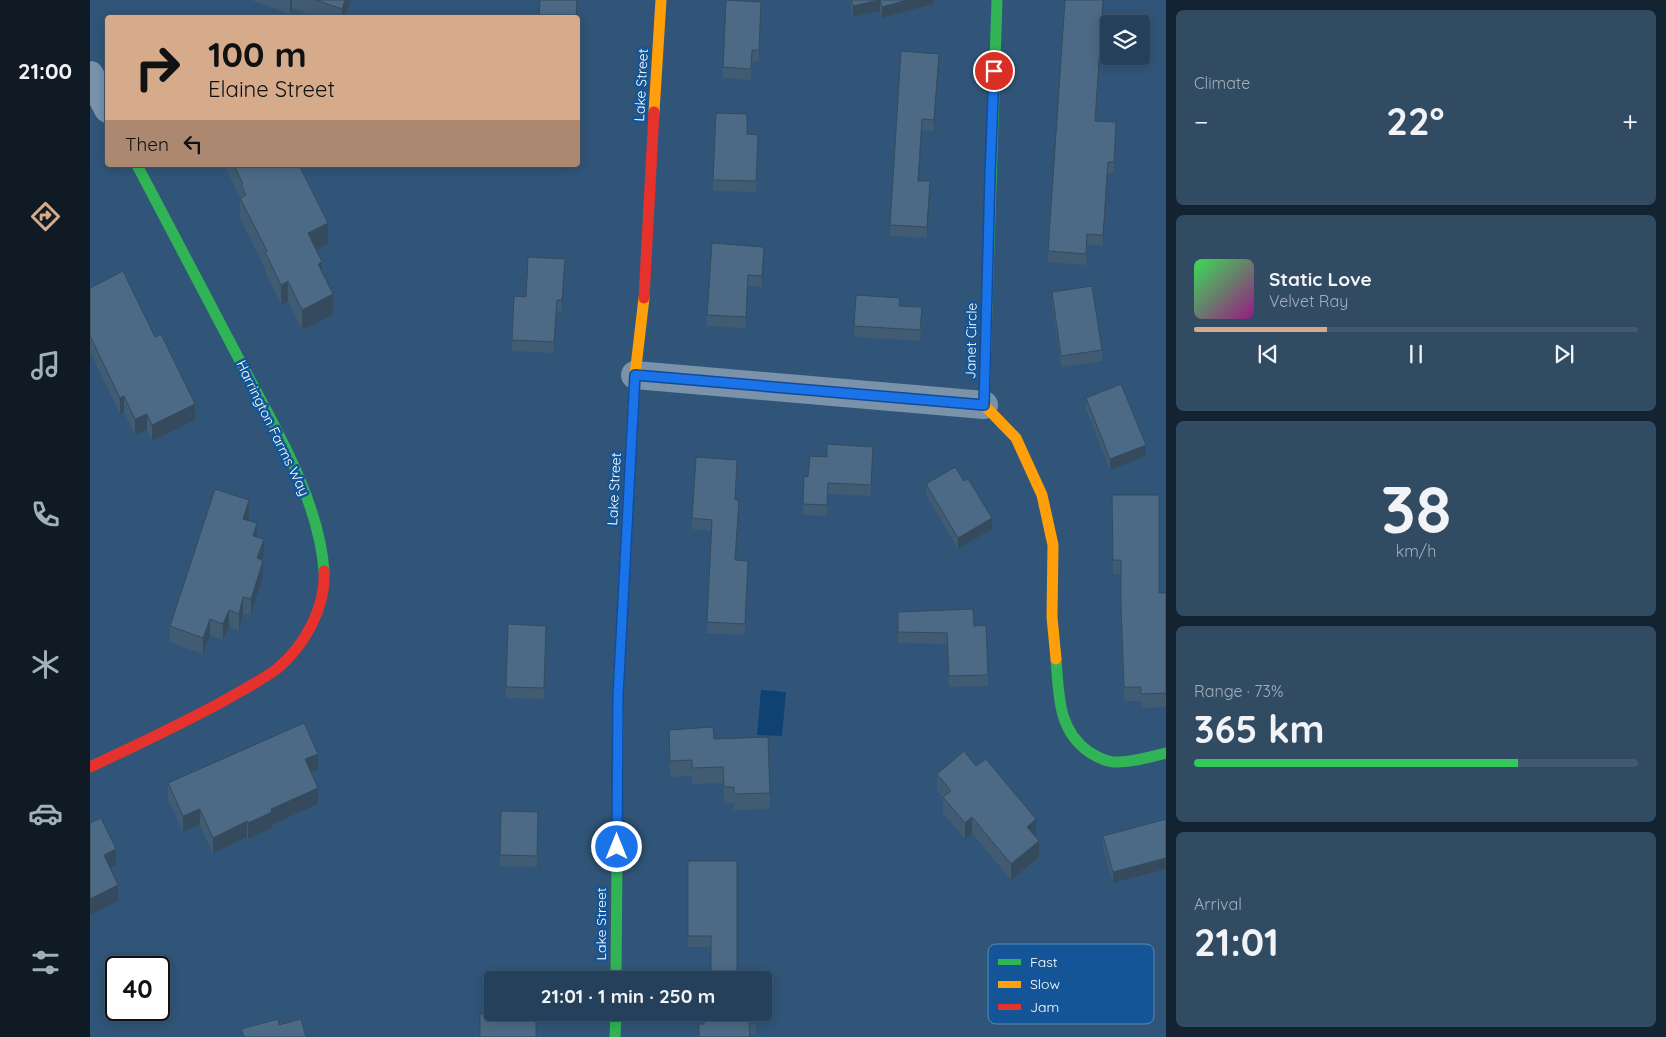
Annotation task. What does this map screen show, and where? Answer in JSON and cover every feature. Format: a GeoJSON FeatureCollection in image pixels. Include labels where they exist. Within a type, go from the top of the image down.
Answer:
{"type":"FeatureCollection","features":[{"type":"Feature","properties":{"kind":"street","name":"Lake Street"},"geometry":{"type":"LineString","coordinates":[[616,971],[618,696],[635,375],[643,307],[661,0]]}},
{"type":"Feature","properties":{"kind":"street","name":"Janet Circle"},"geometry":{"type":"LineString","coordinates":[[984,405],[997,0]]}},
{"type":"Feature","properties":{"kind":"street"},"geometry":{"type":"LineString","coordinates":[[90,75],[105,103]]}},
{"type":"Feature","properties":{"kind":"street","name":"Harrington Farms Way"},"geometry":{"type":"LineString","coordinates":[[90,767],[220,704],[273,671],[291,654],[308,629],[320,602],[324,578],[322,555],[314,518],[296,472],[280,437],[138,167]]}},
{"type":"Feature","properties":{"kind":"street"},"geometry":{"type":"LineString","coordinates":[[635,375],[984,405],[1016,438],[1042,495],[1053,545],[1052,620],[1060,707],[1070,733],[1083,748],[1100,759],[1113,762],[1129,762],[1166,753]]}},
{"type":"Feature","properties":{"kind":"street"},"geometry":{"type":"LineString","coordinates":[[615,1037],[616,1021]]}},
{"type":"Feature","properties":{"kind":"water"},"geometry":{"type":"Polygon","coordinates":[[[761,690],[786,692],[782,736],[757,735],[761,690]]]}},
{"type":"Feature","properties":{"kind":"building"},"geometry":{"type":"Polygon","coordinates":[[[316,0],[345,0],[342,9],[316,0]]]}},
{"type":"Feature","properties":{"kind":"building"},"geometry":{"type":"Polygon","coordinates":[[[540,0],[577,0],[576,15],[539,15],[540,0]]]}},
{"type":"Feature","properties":{"kind":"building"},"geometry":{"type":"Polygon","coordinates":[[[726,0],[761,2],[759,50],[752,50],[751,69],[723,67],[726,0]]]}},
{"type":"Feature","properties":{"kind":"building"},"geometry":{"type":"Polygon","coordinates":[[[851,0],[879,0],[853,6],[851,0]]]}},
{"type":"Feature","properties":{"kind":"building"},"geometry":{"type":"Polygon","coordinates":[[[880,0],[907,0],[882,7],[880,0]]]}},
{"type":"Feature","properties":{"kind":"building"},"geometry":{"type":"Polygon","coordinates":[[[1065,0],[1103,0],[1102,15],[1100,15],[1095,121],[1116,122],[1114,162],[1108,162],[1103,235],[1087,234],[1086,254],[1048,251],[1065,0]]]}},
{"type":"Feature","properties":{"kind":"building"},"geometry":{"type":"Polygon","coordinates":[[[901,51],[939,54],[934,120],[922,119],[918,181],[930,181],[927,227],[890,225],[901,51]]]}},
{"type":"Feature","properties":{"kind":"building"},"geometry":{"type":"Polygon","coordinates":[[[716,113],[747,114],[747,134],[758,135],[756,181],[713,180],[716,113]]]}},
{"type":"Feature","properties":{"kind":"building"},"geometry":{"type":"Polygon","coordinates":[[[235,167],[300,167],[328,223],[308,233],[322,262],[318,264],[333,294],[302,310],[288,281],[281,285],[265,252],[267,251],[240,198],[246,195],[241,185],[243,184],[235,167]]]}},
{"type":"Feature","properties":{"kind":"building"},"geometry":{"type":"Polygon","coordinates":[[[712,243],[764,247],[762,276],[748,275],[746,317],[707,315],[712,243]]]}},
{"type":"Feature","properties":{"kind":"building"},"geometry":{"type":"Polygon","coordinates":[[[528,257],[565,259],[562,300],[557,300],[554,342],[512,340],[514,296],[526,297],[528,257]]]}},
{"type":"Feature","properties":{"kind":"building"},"geometry":{"type":"Polygon","coordinates":[[[123,271],[155,337],[161,334],[195,404],[152,425],[147,414],[135,419],[124,396],[120,398],[90,336],[90,288],[123,271]]]}},
{"type":"Feature","properties":{"kind":"building"},"geometry":{"type":"Polygon","coordinates":[[[1092,286],[1102,350],[1061,356],[1052,292],[1092,286]]]}},
{"type":"Feature","properties":{"kind":"building"},"geometry":{"type":"Polygon","coordinates":[[[856,295],[900,298],[899,306],[922,307],[920,330],[854,326],[856,295]]]}},
{"type":"Feature","properties":{"kind":"building"},"geometry":{"type":"Polygon","coordinates":[[[1121,384],[1146,445],[1110,459],[1086,398],[1121,384]]]}},
{"type":"Feature","properties":{"kind":"building"},"geometry":{"type":"Polygon","coordinates":[[[827,444],[873,447],[871,485],[828,483],[827,505],[803,504],[804,476],[808,477],[810,456],[827,457],[827,444]]]}},
{"type":"Feature","properties":{"kind":"building"},"geometry":{"type":"Polygon","coordinates":[[[696,457],[737,460],[735,500],[739,500],[735,560],[748,561],[745,624],[707,622],[712,520],[692,518],[696,457]]]}},
{"type":"Feature","properties":{"kind":"building"},"geometry":{"type":"Polygon","coordinates":[[[955,467],[964,481],[968,479],[992,518],[958,538],[926,484],[955,467]]]}},
{"type":"Feature","properties":{"kind":"building"},"geometry":{"type":"Polygon","coordinates":[[[215,489],[249,500],[243,519],[257,523],[253,536],[264,539],[257,558],[263,561],[251,599],[243,597],[239,614],[229,610],[223,624],[210,619],[203,638],[170,626],[215,489]]]}},
{"type":"Feature","properties":{"kind":"building"},"geometry":{"type":"Polygon","coordinates":[[[1112,495],[1159,495],[1159,593],[1166,593],[1166,693],[1141,694],[1141,687],[1124,687],[1121,560],[1113,560],[1112,495]]]}},
{"type":"Feature","properties":{"kind":"building"},"geometry":{"type":"Polygon","coordinates":[[[973,609],[974,626],[986,625],[988,675],[949,676],[947,633],[898,632],[898,612],[973,609]]]}},
{"type":"Feature","properties":{"kind":"building"},"geometry":{"type":"Polygon","coordinates":[[[508,624],[546,626],[544,688],[506,687],[508,624]]]}},
{"type":"Feature","properties":{"kind":"building"},"geometry":{"type":"Polygon","coordinates":[[[304,723],[318,754],[305,759],[318,788],[271,809],[272,812],[248,823],[247,821],[213,838],[200,809],[183,816],[168,783],[304,723]]]}},
{"type":"Feature","properties":{"kind":"building"},"geometry":{"type":"Polygon","coordinates":[[[713,727],[714,739],[768,737],[770,793],[734,794],[734,787],[724,787],[723,767],[692,768],[692,760],[670,761],[669,730],[713,727]]]}},
{"type":"Feature","properties":{"kind":"building"},"geometry":{"type":"Polygon","coordinates":[[[964,751],[976,766],[986,759],[1036,819],[1027,827],[1039,841],[1011,864],[972,817],[965,823],[943,797],[951,791],[937,774],[964,751]]]}},
{"type":"Feature","properties":{"kind":"building"},"geometry":{"type":"Polygon","coordinates":[[[501,811],[538,812],[537,856],[500,855],[501,811]]]}},
{"type":"Feature","properties":{"kind":"building"},"geometry":{"type":"Polygon","coordinates":[[[101,818],[116,849],[104,855],[118,885],[90,899],[90,823],[101,818]]]}},
{"type":"Feature","properties":{"kind":"building"},"geometry":{"type":"Polygon","coordinates":[[[1166,819],[1166,858],[1113,872],[1103,836],[1166,819]]]}},
{"type":"Feature","properties":{"kind":"building"},"geometry":{"type":"Polygon","coordinates":[[[688,861],[737,861],[737,971],[711,971],[711,936],[688,936],[688,861]]]}},
{"type":"Feature","properties":{"kind":"building"},"geometry":{"type":"Polygon","coordinates":[[[480,1014],[484,1014],[484,1021],[536,1021],[536,1037],[480,1037],[480,1014]]]}},
{"type":"Feature","properties":{"kind":"building"},"geometry":{"type":"Polygon","coordinates":[[[278,1019],[279,1025],[301,1019],[306,1037],[244,1037],[241,1029],[278,1019]]]}},
{"type":"Feature","properties":{"kind":"building"},"geometry":{"type":"Polygon","coordinates":[[[704,1021],[756,1021],[756,1023],[749,1023],[750,1037],[699,1037],[699,1024],[704,1024],[704,1021]]]}},
{"type":"Feature","properties":{"kind":"traffic: fast"},"geometry":{"type":"LineString","coordinates":[[987,306],[997,0]]}},
{"type":"Feature","properties":{"kind":"traffic: fast"},"geometry":{"type":"LineString","coordinates":[[138,167],[280,436],[304,490],[313,517],[324,571]]}},
{"type":"Feature","properties":{"kind":"traffic: fast"},"geometry":{"type":"LineString","coordinates":[[1056,659],[1059,698],[1065,722],[1071,733],[1089,752],[1104,760],[1113,762],[1133,761],[1166,753]]}},
{"type":"Feature","properties":{"kind":"traffic: fast"},"geometry":{"type":"LineString","coordinates":[[616,971],[618,733]]}},
{"type":"Feature","properties":{"kind":"traffic: fast"},"geometry":{"type":"LineString","coordinates":[[615,1037],[616,1021]]}},
{"type":"Feature","properties":{"kind":"traffic: slow"},"geometry":{"type":"LineString","coordinates":[[654,112],[661,0]]}},
{"type":"Feature","properties":{"kind":"traffic: slow"},"geometry":{"type":"LineString","coordinates":[[618,733],[618,696],[635,375],[644,298]]}},
{"type":"Feature","properties":{"kind":"traffic: slow"},"geometry":{"type":"LineString","coordinates":[[987,306],[984,405],[1016,438],[1042,495],[1053,545],[1052,617],[1056,659]]}},
{"type":"Feature","properties":{"kind":"traffic: jam"},"geometry":{"type":"LineString","coordinates":[[644,298],[654,112]]}},
{"type":"Feature","properties":{"kind":"traffic: jam"},"geometry":{"type":"LineString","coordinates":[[90,767],[200,714],[278,668],[297,648],[312,624],[324,585],[324,571]]}},
{"type":"Feature","properties":{"kind":"route"},"geometry":{"type":"LineString","coordinates":[[617,847],[618,696],[635,375],[984,405],[994,71]]}}]}
